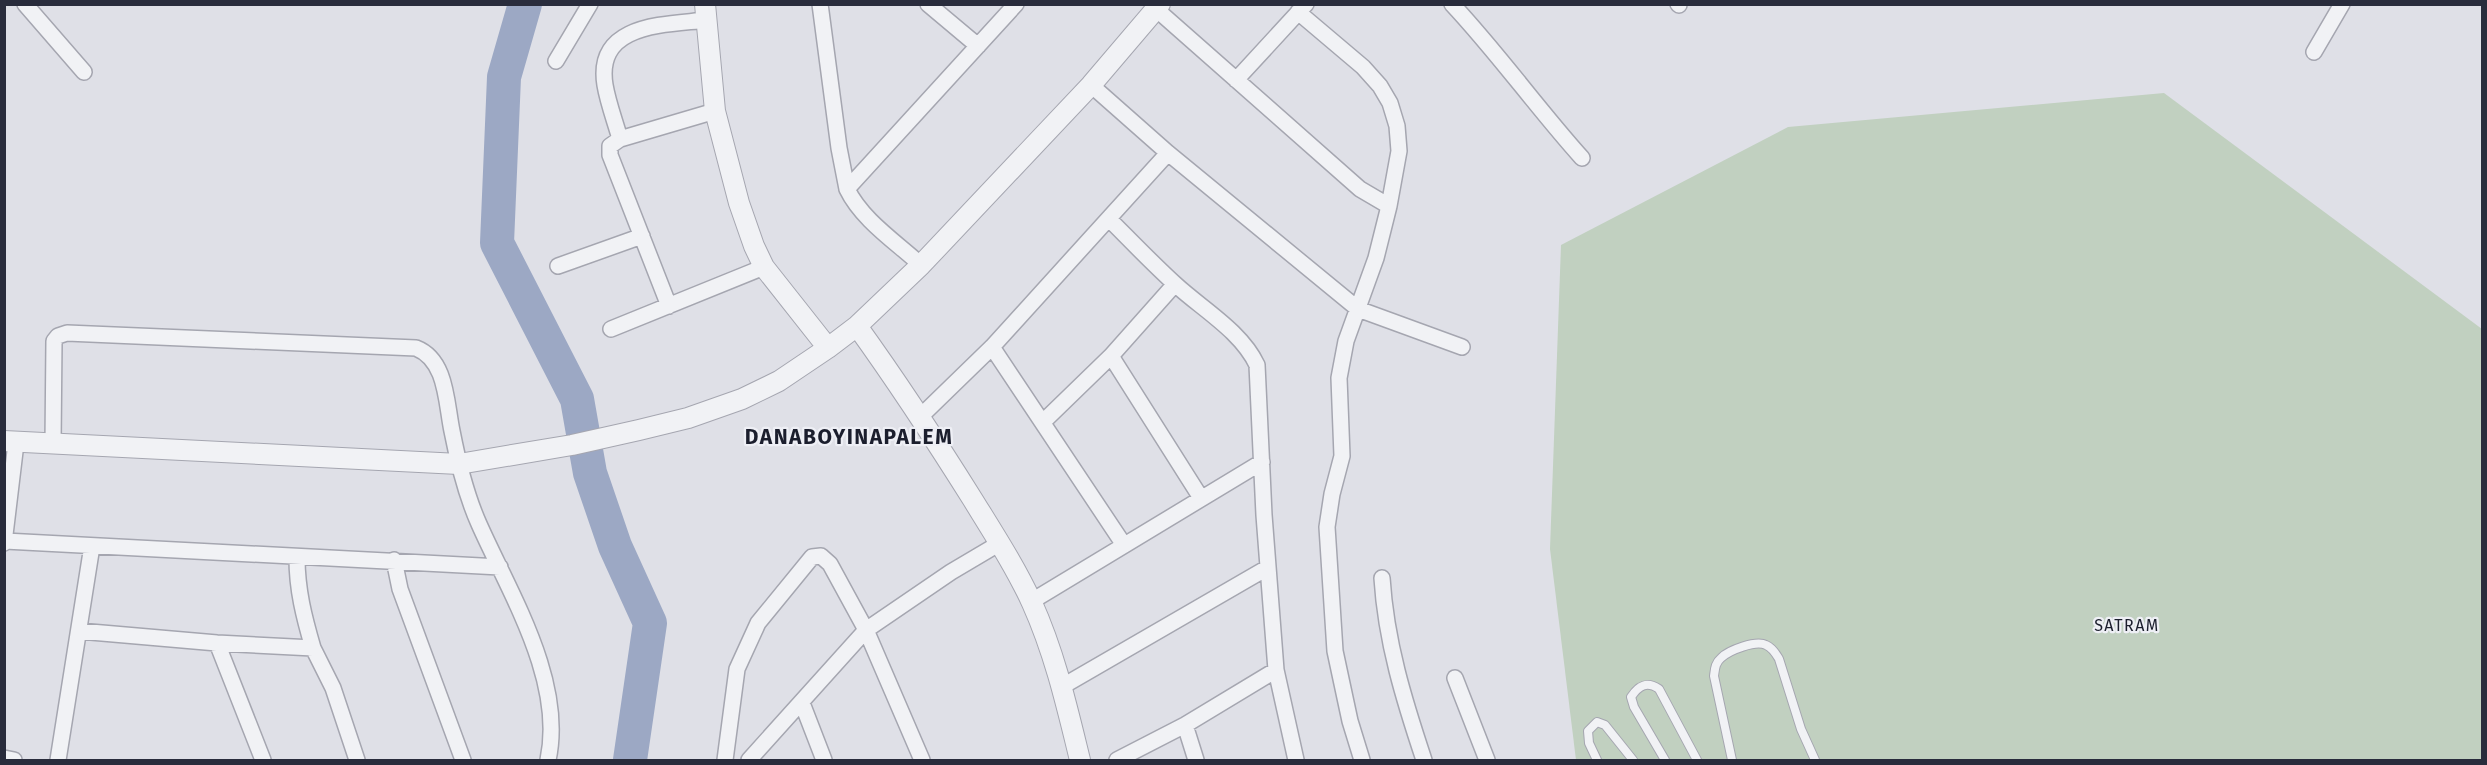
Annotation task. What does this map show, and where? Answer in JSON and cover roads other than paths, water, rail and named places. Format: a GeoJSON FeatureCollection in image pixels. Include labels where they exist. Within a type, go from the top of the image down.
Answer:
{"type":"FeatureCollection","features":[{"type":"Feature","properties":{"kind":"street"},"geometry":{"type":"LineString","coordinates":[[25,4],[84,72]]}},
{"type":"Feature","properties":{"kind":"street"},"geometry":{"type":"LineString","coordinates":[[556,61],[590,4]]}},
{"type":"Feature","properties":{"kind":"street"},"geometry":{"type":"LineString","coordinates":[[820,4],[839,148],[848,189],[853,201],[875,224],[921,265]]}},
{"type":"Feature","properties":{"kind":"street"},"geometry":{"type":"LineString","coordinates":[[928,4],[978,45]]}},
{"type":"Feature","properties":{"kind":"street"},"geometry":{"type":"LineString","coordinates":[[848,189],[1017,4]]}},
{"type":"Feature","properties":{"kind":"street"},"geometry":{"type":"LineString","coordinates":[[1452,4],[1491,47],[1541,112],[1582,158]]}},
{"type":"Feature","properties":{"kind":"street"},"geometry":{"type":"LineString","coordinates":[[2314,52],[2342,4]]}},
{"type":"Feature","properties":{"kind":"street"},"geometry":{"type":"LineString","coordinates":[[500,567],[5,542],[10,442],[459,464],[572,445],[639,430],[688,418],[742,399],[779,381],[857,326],[921,265],[1091,85],[1158,7],[1236,80],[1360,189],[1389,206]]}},
{"type":"Feature","properties":{"kind":"street"},"geometry":{"type":"LineString","coordinates":[[1236,80],[1302,8],[1380,86],[1390,103],[1397,126],[1399,151],[1389,206],[1376,258],[1346,341],[1339,378],[1342,456],[1332,494],[1328,527],[1335,651],[1350,721],[1362,760]]}},
{"type":"Feature","properties":{"kind":"street"},"geometry":{"type":"LineString","coordinates":[[620,139],[605,84],[608,56],[615,44],[624,35],[637,29],[706,12],[715,111],[739,203],[764,267],[828,348]]}},
{"type":"Feature","properties":{"kind":"street"},"geometry":{"type":"LineString","coordinates":[[1091,85],[1168,153],[1358,309],[1462,347]]}},
{"type":"Feature","properties":{"kind":"street"},"geometry":{"type":"LineString","coordinates":[[669,306],[610,154],[610,146],[620,139],[715,111]]}},
{"type":"Feature","properties":{"kind":"street"},"geometry":{"type":"LineString","coordinates":[[921,416],[992,347],[1168,153]]}},
{"type":"Feature","properties":{"kind":"street"},"geometry":{"type":"LineString","coordinates":[[1108,219],[1175,284],[1252,353],[1257,365],[1267,568],[1276,670],[1296,760]]}},
{"type":"Feature","properties":{"kind":"street"},"geometry":{"type":"LineString","coordinates":[[558,266],[642,236]]}},
{"type":"Feature","properties":{"kind":"street"},"geometry":{"type":"LineString","coordinates":[[611,329],[764,267]]}},
{"type":"Feature","properties":{"kind":"street"},"geometry":{"type":"LineString","coordinates":[[1044,422],[1111,356],[1175,284]]}},
{"type":"Feature","properties":{"kind":"street"},"geometry":{"type":"LineString","coordinates":[[857,326],[921,416],[1000,543],[1032,601],[1063,686],[1080,760]]}},
{"type":"Feature","properties":{"kind":"street"},"geometry":{"type":"LineString","coordinates":[[53,443],[54,341],[58,336],[67,333],[416,348],[425,352],[440,370],[459,464],[478,521],[534,646],[546,688],[552,723],[548,760]]}},
{"type":"Feature","properties":{"kind":"street"},"geometry":{"type":"LineString","coordinates":[[992,347],[1124,545]]}},
{"type":"Feature","properties":{"kind":"street"},"geometry":{"type":"LineString","coordinates":[[1111,356],[1202,498]]}},
{"type":"Feature","properties":{"kind":"street"},"geometry":{"type":"LineString","coordinates":[[1032,601],[1262,462]]}},
{"type":"Feature","properties":{"kind":"street"},"geometry":{"type":"LineString","coordinates":[[749,760],[866,630],[951,572],[1000,543]]}},
{"type":"Feature","properties":{"kind":"street"},"geometry":{"type":"LineString","coordinates":[[58,760],[92,546]]}},
{"type":"Feature","properties":{"kind":"street"},"geometry":{"type":"LineString","coordinates":[[725,760],[737,669],[758,623],[812,557],[821,556],[830,564],[866,630],[922,760]]}},
{"type":"Feature","properties":{"kind":"street"},"geometry":{"type":"LineString","coordinates":[[297,558],[300,604],[313,648],[333,688],[357,760]]}},
{"type":"Feature","properties":{"kind":"street"},"geometry":{"type":"LineString","coordinates":[[394,560],[400,589],[463,760]]}},
{"type":"Feature","properties":{"kind":"street"},"geometry":{"type":"LineString","coordinates":[[1063,686],[1267,568]]}},
{"type":"Feature","properties":{"kind":"street"},"geometry":{"type":"LineString","coordinates":[[1382,578],[1390,647],[1424,760]]}},
{"type":"Feature","properties":{"kind":"street"},"geometry":{"type":"LineString","coordinates":[[80,631],[217,643],[313,648]]}},
{"type":"Feature","properties":{"kind":"street"},"geometry":{"type":"LineString","coordinates":[[217,643],[263,760]]}},
{"type":"Feature","properties":{"kind":"street"},"geometry":{"type":"LineString","coordinates":[[1117,760],[1185,725],[1276,670]]}},
{"type":"Feature","properties":{"kind":"street"},"geometry":{"type":"LineString","coordinates":[[1455,678],[1487,760]]}},
{"type":"Feature","properties":{"kind":"street"},"geometry":{"type":"LineString","coordinates":[[802,703],[824,760]]}},
{"type":"Feature","properties":{"kind":"street"},"geometry":{"type":"LineString","coordinates":[[1185,725],[1196,760]]}},
{"type":"Feature","properties":{"kind":"street"},"geometry":{"type":"LineString","coordinates":[[4,758],[14,760]]}},
{"type":"Feature","properties":{"kind":"lane"},"geometry":{"type":"LineString","coordinates":[[1732,760],[1714,676],[1715,667],[1719,659],[1727,653],[1755,644],[1764,644],[1773,650],[1779,659],[1801,729],[1815,760]]}},
{"type":"Feature","properties":{"kind":"lane"},"geometry":{"type":"LineString","coordinates":[[1665,760],[1634,707],[1631,697],[1643,685],[1652,684],[1659,689],[1697,760]]}},
{"type":"Feature","properties":{"kind":"lane"},"geometry":{"type":"LineString","coordinates":[[1597,760],[1589,742],[1588,731],[1597,723],[1605,725],[1633,760]]}},
{"type":"Feature","properties":{"kind":"waterway"},"geometry":{"type":"LineString","coordinates":[[525,4],[504,77],[497,243],[577,399],[590,473],[615,546],[650,623],[630,760]]}},
{"type":"Feature","properties":{"kind":"district","name":"DANABOYINAPALEM"},"geometry":{"type":"Point","coordinates":[849,437]}},
{"type":"Feature","properties":{"kind":"district","name":"SATRAM"},"geometry":{"type":"Point","coordinates":[2127,625]}}]}
